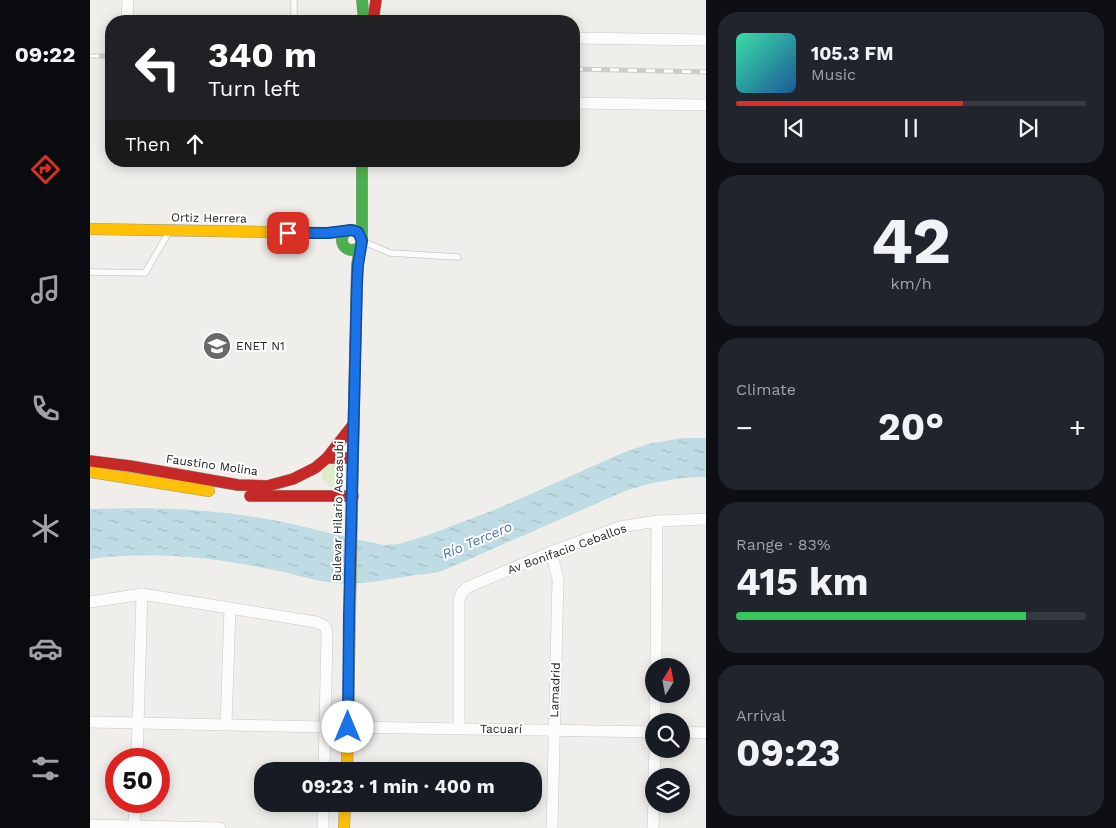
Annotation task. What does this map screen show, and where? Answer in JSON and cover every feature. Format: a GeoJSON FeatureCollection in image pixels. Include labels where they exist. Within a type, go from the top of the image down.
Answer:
{"type":"FeatureCollection","features":[{"type":"Feature","properties":{"kind":"main road"},"geometry":{"type":"LineString","coordinates":[[362,0],[363,15]]}},
{"type":"Feature","properties":{"kind":"main road"},"geometry":{"type":"LineString","coordinates":[[374,15],[376,0]]}},
{"type":"Feature","properties":{"kind":"main road"},"geometry":{"type":"LineString","coordinates":[[354,240],[361,218],[362,167]]}},
{"type":"Feature","properties":{"kind":"main road","name":"Ortiz Herrera"},"geometry":{"type":"LineString","coordinates":[[90,229],[328,233],[354,240]]}},
{"type":"Feature","properties":{"kind":"main road","name":"Bulevar Hilario Ascasubi"},"geometry":{"type":"LineString","coordinates":[[346,762],[358,265],[354,240]]}},
{"type":"Feature","properties":{"kind":"main road","name":"Faustino Molina"},"geometry":{"type":"LineString","coordinates":[[90,461],[238,485],[254,486],[282,483],[293,479],[316,476],[327,458],[353,425]]}},
{"type":"Feature","properties":{"kind":"main road"},"geometry":{"type":"LineString","coordinates":[[327,458],[353,458]]}},
{"type":"Feature","properties":{"kind":"main road","name":"Faustino Molina"},"geometry":{"type":"LineString","coordinates":[[90,472],[247,496],[353,496]]}},
{"type":"Feature","properties":{"kind":"main road"},"geometry":{"type":"LineString","coordinates":[[316,476],[325,495]]}},
{"type":"Feature","properties":{"kind":"main road"},"geometry":{"type":"LineString","coordinates":[[344,828],[345,812]]}},
{"type":"Feature","properties":{"kind":"street"},"geometry":{"type":"LineString","coordinates":[[127,15],[128,0]]}},
{"type":"Feature","properties":{"kind":"street"},"geometry":{"type":"LineString","coordinates":[[580,38],[706,40]]}},
{"type":"Feature","properties":{"kind":"street"},"geometry":{"type":"LineString","coordinates":[[580,103],[706,105]]}},
{"type":"Feature","properties":{"kind":"street","name":"Av Bonifacio Ceballos"},"geometry":{"type":"LineString","coordinates":[[459,728],[459,600],[462,592],[468,587],[551,552],[620,527],[657,521],[706,519]]}},
{"type":"Feature","properties":{"kind":"street"},"geometry":{"type":"LineString","coordinates":[[656,658],[657,521]]}},
{"type":"Feature","properties":{"kind":"street","name":"Lamadrid"},"geometry":{"type":"LineString","coordinates":[[551,552],[558,579],[552,828]]}},
{"type":"Feature","properties":{"kind":"street"},"geometry":{"type":"LineString","coordinates":[[138,748],[142,594]]}},
{"type":"Feature","properties":{"kind":"street"},"geometry":{"type":"LineString","coordinates":[[90,602],[142,594],[316,622],[325,626],[327,634],[324,762]]}},
{"type":"Feature","properties":{"kind":"street"},"geometry":{"type":"LineString","coordinates":[[226,725],[230,608]]}},
{"type":"Feature","properties":{"kind":"street"},"geometry":{"type":"LineString","coordinates":[[90,722],[325,727]]}},
{"type":"Feature","properties":{"kind":"street","name":"Tacuarí"},"geometry":{"type":"LineString","coordinates":[[348,727],[645,732]]}},
{"type":"Feature","properties":{"kind":"street"},"geometry":{"type":"LineString","coordinates":[[690,732],[706,733]]}},
{"type":"Feature","properties":{"kind":"street"},"geometry":{"type":"LineString","coordinates":[[323,812],[323,828]]}},
{"type":"Feature","properties":{"kind":"street"},"geometry":{"type":"LineString","coordinates":[[134,827],[135,813]]}},
{"type":"Feature","properties":{"kind":"street"},"geometry":{"type":"LineString","coordinates":[[653,828],[654,813]]}},
{"type":"Feature","properties":{"kind":"street"},"geometry":{"type":"LineString","coordinates":[[90,824],[134,827],[220,828]]}},
{"type":"Feature","properties":{"kind":"lane"},"geometry":{"type":"LineString","coordinates":[[294,0],[294,15]]}},
{"type":"Feature","properties":{"kind":"lane"},"geometry":{"type":"LineString","coordinates":[[90,272],[145,273],[170,231]]}},
{"type":"Feature","properties":{"kind":"lane"},"geometry":{"type":"LineString","coordinates":[[354,240],[390,253],[458,257]]}},
{"type":"Feature","properties":{"kind":"green space"},"geometry":{"type":"Polygon","coordinates":[[[327,463],[344,463],[344,486],[340,489],[330,487],[322,479],[322,470],[327,463]]]}},
{"type":"Feature","properties":{"kind":"water","name":"Río Tercero"},"geometry":{"type":"Polygon","coordinates":[[[683,438],[706,438],[706,477],[665,481],[625,491],[438,572],[373,582],[336,583],[202,558],[157,555],[90,559],[90,509],[154,508],[218,512],[276,521],[384,545],[399,544],[499,508],[620,454],[648,444],[683,438]]]}},
{"type":"Feature","properties":{"kind":"railway"},"geometry":{"type":"LineString","coordinates":[[90,56],[105,56]]}},
{"type":"Feature","properties":{"kind":"railway"},"geometry":{"type":"LineString","coordinates":[[580,69],[706,72]]}},
{"type":"Feature","properties":{"kind":"traffic: fast"},"geometry":{"type":"LineString","coordinates":[[362,0],[363,15]]}},
{"type":"Feature","properties":{"kind":"traffic: fast"},"geometry":{"type":"LineString","coordinates":[[362,167],[362,237]]}},
{"type":"Feature","properties":{"kind":"traffic: fast"},"geometry":{"type":"LineString","coordinates":[[348,230],[356,230],[362,236],[362,240],[362,244],[356,250],[348,250],[342,244],[342,236],[348,230]]}},
{"type":"Feature","properties":{"kind":"traffic: fast"},"geometry":{"type":"LineString","coordinates":[[354,404],[357,265],[360,247]]}},
{"type":"Feature","properties":{"kind":"traffic: slow"},"geometry":{"type":"LineString","coordinates":[[90,229],[328,233],[347,231]]}},
{"type":"Feature","properties":{"kind":"traffic: slow"},"geometry":{"type":"LineString","coordinates":[[347,762],[354,404]]}},
{"type":"Feature","properties":{"kind":"traffic: slow"},"geometry":{"type":"LineString","coordinates":[[90,472],[209,491]]}},
{"type":"Feature","properties":{"kind":"traffic: slow"},"geometry":{"type":"LineString","coordinates":[[344,828],[345,812]]}},
{"type":"Feature","properties":{"kind":"traffic: jam"},"geometry":{"type":"LineString","coordinates":[[374,15],[376,0]]}},
{"type":"Feature","properties":{"kind":"traffic: jam"},"geometry":{"type":"LineString","coordinates":[[327,458],[353,425]]}},
{"type":"Feature","properties":{"kind":"traffic: jam"},"geometry":{"type":"LineString","coordinates":[[90,461],[238,485],[267,486],[293,479],[315,468],[327,458],[353,458]]}},
{"type":"Feature","properties":{"kind":"traffic: jam"},"geometry":{"type":"LineString","coordinates":[[250,496],[353,496]]}},
{"type":"Feature","properties":{"kind":"place","name":"ENET N1"},"geometry":{"type":"Point","coordinates":[217,346]}},
{"type":"Feature","properties":{"kind":"route"},"geometry":{"type":"LineString","coordinates":[[288,233],[328,233],[354,230],[362,237],[357,283],[348,727]]}}]}
